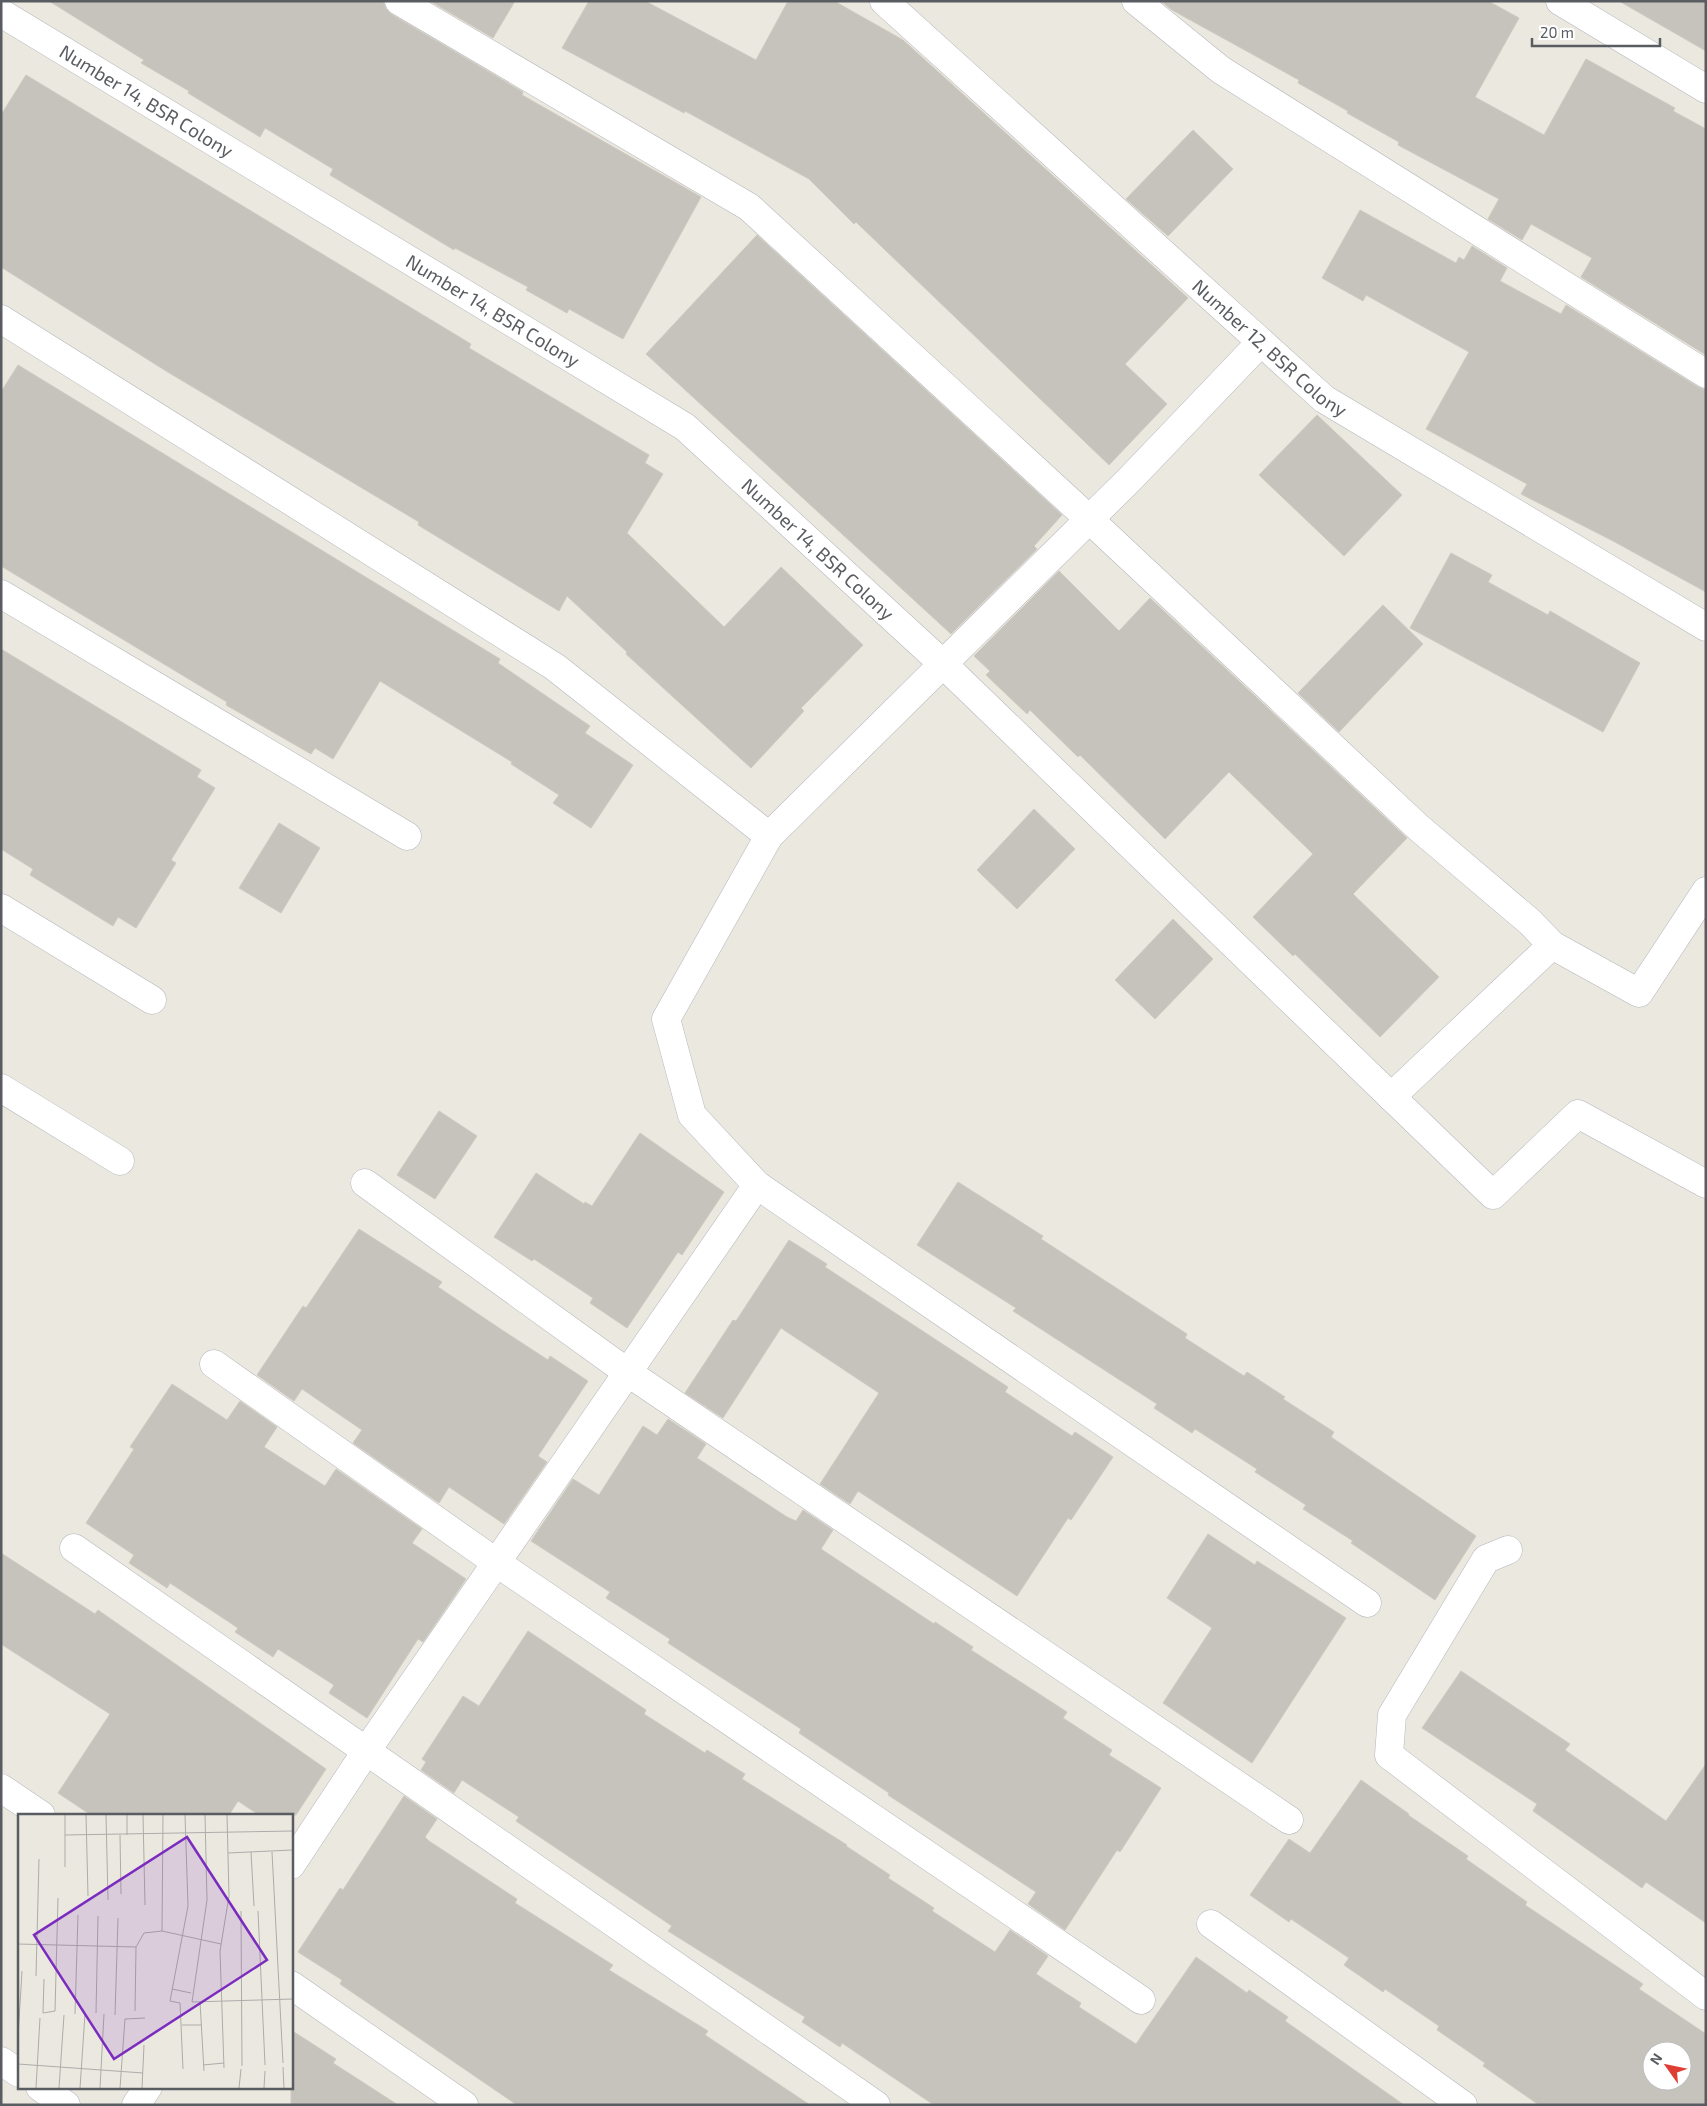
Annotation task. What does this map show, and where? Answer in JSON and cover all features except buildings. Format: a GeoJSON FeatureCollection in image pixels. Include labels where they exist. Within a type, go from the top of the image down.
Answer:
{"type":"FeatureCollection","features":[{"type":"Feature","properties":{"kind":"street"},"geometry":{"type":"LineString","coordinates":[[400,1],[749,207],[1089,519],[1419,828],[1530,922],[1552,944],[1639,993],[1702,904]]}},
{"type":"Feature","properties":{"kind":"street","name":"Number 12, BSR Colony"},"geometry":{"type":"LineString","coordinates":[[884,1],[1324,399],[1706,628]]}},
{"type":"Feature","properties":{"kind":"street"},"geometry":{"type":"LineString","coordinates":[[1136,1],[1221,70],[1706,374]]}},
{"type":"Feature","properties":{"kind":"street"},"geometry":{"type":"LineString","coordinates":[[1560,1],[1706,89]]}},
{"type":"Feature","properties":{"kind":"street","name":"Number 14, BSR Colony"},"geometry":{"type":"LineString","coordinates":[[1,13],[685,427],[943,664],[1493,1195],[1578,1114],[1706,1184]]}},
{"type":"Feature","properties":{"kind":"street"},"geometry":{"type":"LineString","coordinates":[[1,319],[555,667],[769,836]]}},
{"type":"Feature","properties":{"kind":"street"},"geometry":{"type":"LineString","coordinates":[[1261,342],[1089,519],[769,836],[666,1019],[692,1115],[758,1185],[1367,1603]]}},
{"type":"Feature","properties":{"kind":"street"},"geometry":{"type":"LineString","coordinates":[[1,594],[407,836]]}},
{"type":"Feature","properties":{"kind":"street"},"geometry":{"type":"LineString","coordinates":[[1,908],[152,1000]]}},
{"type":"Feature","properties":{"kind":"street"},"geometry":{"type":"LineString","coordinates":[[1391,1097],[1552,944]]}},
{"type":"Feature","properties":{"kind":"street"},"geometry":{"type":"LineString","coordinates":[[1,1088],[120,1161]]}},
{"type":"Feature","properties":{"kind":"street"},"geometry":{"type":"LineString","coordinates":[[365,1183],[627,1372],[1289,1820]]}},
{"type":"Feature","properties":{"kind":"street"},"geometry":{"type":"LineString","coordinates":[[292,1863],[367,1750],[758,1185]]}},
{"type":"Feature","properties":{"kind":"street"},"geometry":{"type":"LineString","coordinates":[[214,1364],[497,1563],[1141,2000]]}},
{"type":"Feature","properties":{"kind":"street"},"geometry":{"type":"LineString","coordinates":[[74,1548],[876,2105]]}},
{"type":"Feature","properties":{"kind":"street"},"geometry":{"type":"LineString","coordinates":[[1508,1550],[1486,1559],[1392,1715],[1389,1755],[1706,1996]]}},
{"type":"Feature","properties":{"kind":"street"},"geometry":{"type":"LineString","coordinates":[[1,1788],[39,1814]]}},
{"type":"Feature","properties":{"kind":"street"},"geometry":{"type":"LineString","coordinates":[[1211,1924],[1463,2105]]}},
{"type":"Feature","properties":{"kind":"street"},"geometry":{"type":"LineString","coordinates":[[292,1986],[464,2105]]}},
{"type":"Feature","properties":{"kind":"street"},"geometry":{"type":"LineString","coordinates":[[1,2061],[18,2072]]}},
{"type":"Feature","properties":{"kind":"street"},"geometry":{"type":"LineString","coordinates":[[41,2088],[66,2105]]}},
{"type":"Feature","properties":{"kind":"street"},"geometry":{"type":"LineString","coordinates":[[136,2105],[147,2088]]}}]}
